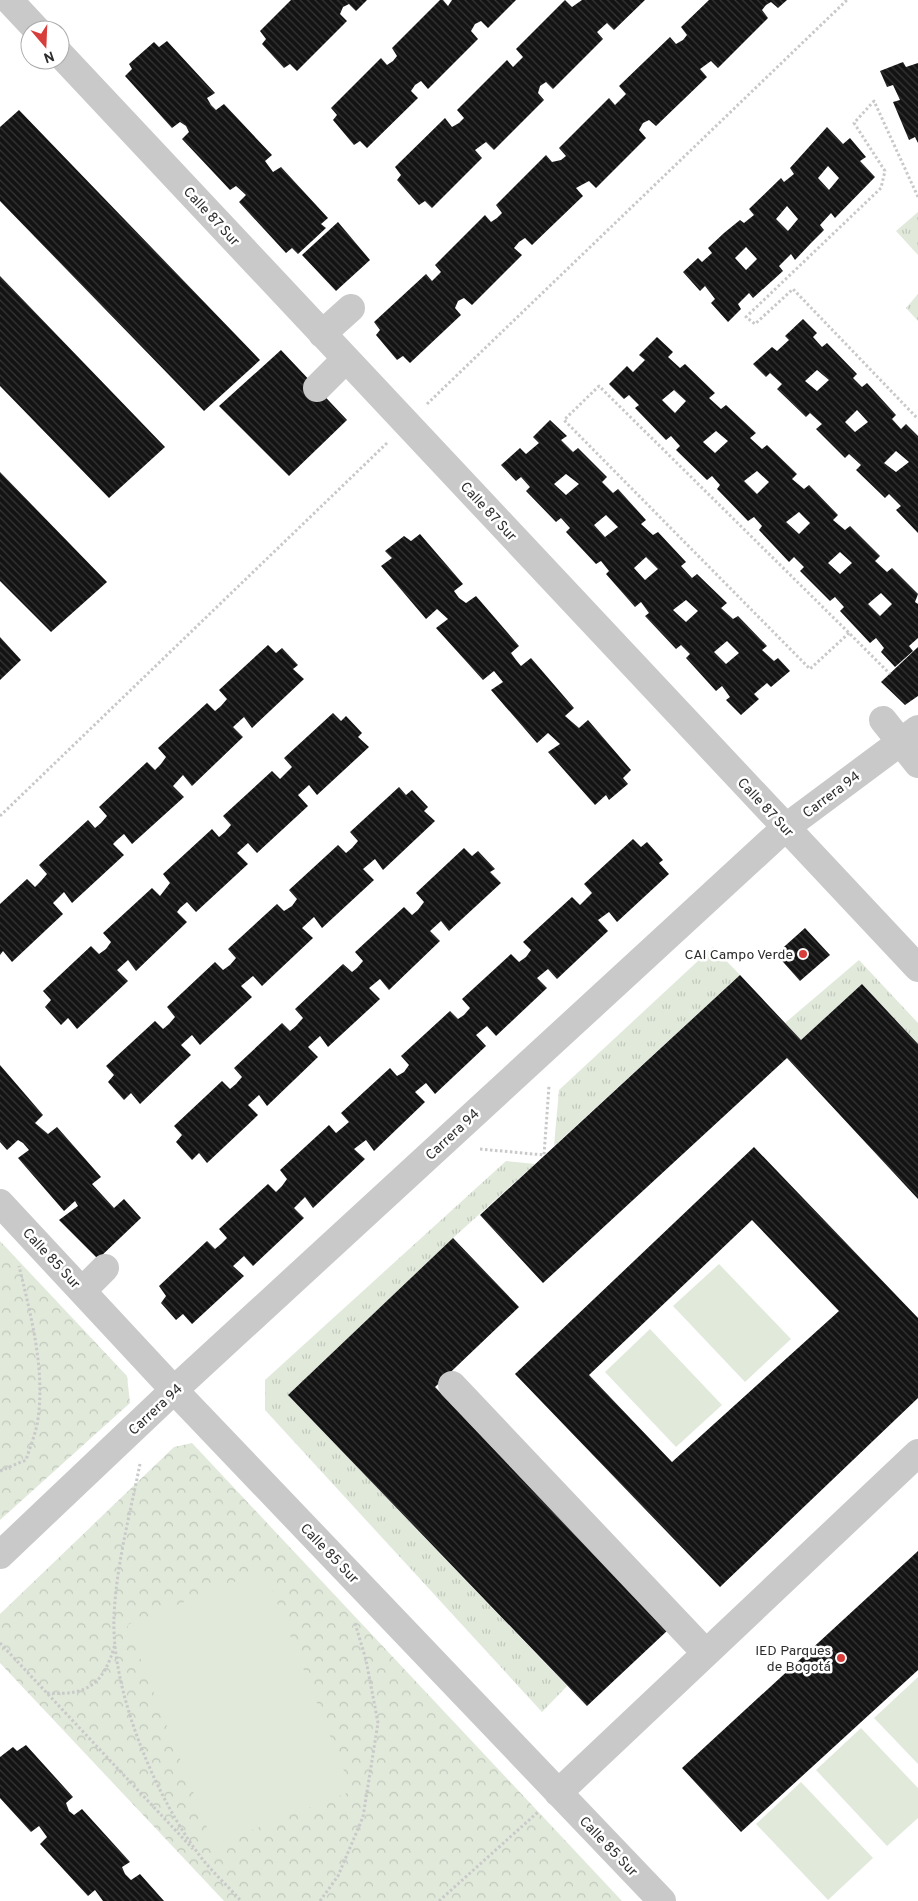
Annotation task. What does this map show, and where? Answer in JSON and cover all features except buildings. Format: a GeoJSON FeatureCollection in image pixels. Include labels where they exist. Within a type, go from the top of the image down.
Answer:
{"type":"FeatureCollection","features":[{"type":"Feature","properties":{"kind":"street"},"geometry":{"type":"LineString","coordinates":[[9,0],[28,20]]}},
{"type":"Feature","properties":{"kind":"street","name":"Calle 87 Sur"},"geometry":{"type":"LineString","coordinates":[[70,65],[918,968]]}},
{"type":"Feature","properties":{"kind":"street"},"geometry":{"type":"LineString","coordinates":[[322,334],[351,308]]}},
{"type":"Feature","properties":{"kind":"street"},"geometry":{"type":"LineString","coordinates":[[317,388],[346,359]]}},
{"type":"Feature","properties":{"kind":"street"},"geometry":{"type":"LineString","coordinates":[[883,720],[909,736],[918,764]]}},
{"type":"Feature","properties":{"kind":"street","name":"Carrera 94"},"geometry":{"type":"LineString","coordinates":[[0,1555],[174,1390],[785,828],[909,736]]}},
{"type":"Feature","properties":{"kind":"street","name":"Calle 85 Sur"},"geometry":{"type":"LineString","coordinates":[[0,1202],[174,1390],[662,1901]]}},
{"type":"Feature","properties":{"kind":"street"},"geometry":{"type":"LineString","coordinates":[[82,1291],[105,1268]]}},
{"type":"Feature","properties":{"kind":"street"},"geometry":{"type":"LineString","coordinates":[[452,1385],[706,1653]]}},
{"type":"Feature","properties":{"kind":"street"},"geometry":{"type":"LineString","coordinates":[[558,1793],[918,1453]]}},
{"type":"Feature","properties":{"kind":"path"},"geometry":{"type":"LineString","coordinates":[[918,197],[874,102],[854,123],[886,171],[881,188],[746,317],[755,324],[793,289],[918,419]]}},
{"type":"Feature","properties":{"kind":"path"},"geometry":{"type":"LineString","coordinates":[[849,634],[810,669],[564,420],[599,386],[890,674]]}},
{"type":"Feature","properties":{"kind":"path"},"geometry":{"type":"LineString","coordinates":[[480,1149],[544,1155],[548,1086]]}},
{"type":"Feature","properties":{"kind":"path"},"geometry":{"type":"LineString","coordinates":[[0,1471],[26,1460],[38,1421],[40,1387],[36,1348],[18,1261]]}},
{"type":"Feature","properties":{"kind":"path"},"geometry":{"type":"LineString","coordinates":[[140,1461],[120,1564],[114,1618],[119,1675],[137,1736],[172,1813],[200,1856]]}},
{"type":"Feature","properties":{"kind":"path"},"geometry":{"type":"LineString","coordinates":[[320,1901],[338,1876],[363,1818],[378,1723],[366,1660],[352,1614]]}},
{"type":"Feature","properties":{"kind":"path"},"geometry":{"type":"LineString","coordinates":[[47,1693],[66,1694],[85,1690],[102,1678],[110,1662],[116,1641]]}},
{"type":"Feature","properties":{"kind":"path"},"geometry":{"type":"LineString","coordinates":[[0,1643],[241,1901]]}},
{"type":"Feature","properties":{"kind":"path"},"geometry":{"type":"LineString","coordinates":[[439,1901],[558,1793]]}},
{"type":"Feature","properties":{"kind":"green space"},"geometry":{"type":"Polygon","coordinates":[[[918,212],[918,255],[896,231],[918,212]]]}},
{"type":"Feature","properties":{"kind":"green space"},"geometry":{"type":"Polygon","coordinates":[[[918,294],[918,321],[906,308],[918,294]]]}},
{"type":"Feature","properties":{"kind":"green space"},"geometry":{"type":"Polygon","coordinates":[[[713,947],[740,975],[554,1146],[559,1090],[713,947]]]}},
{"type":"Feature","properties":{"kind":"green space"},"geometry":{"type":"Polygon","coordinates":[[[859,960],[918,1023],[918,1044],[862,984],[801,1040],[785,1023],[859,960]]]}},
{"type":"Feature","properties":{"kind":"green space"},"geometry":{"type":"Polygon","coordinates":[[[506,1161],[535,1164],[453,1238],[288,1395],[567,1686],[542,1712],[265,1410],[265,1380],[506,1161]]]}},
{"type":"Feature","properties":{"kind":"green space"},"geometry":{"type":"Polygon","coordinates":[[[0,1241],[127,1376],[130,1403],[0,1520],[0,1241]]]}},
{"type":"Feature","properties":{"kind":"green space"},"geometry":{"type":"Polygon","coordinates":[[[719,1264],[791,1339],[745,1382],[673,1306],[719,1264]]]}},
{"type":"Feature","properties":{"kind":"green space"},"geometry":{"type":"Polygon","coordinates":[[[650,1329],[722,1405],[676,1447],[605,1372],[650,1329]]]}},
{"type":"Feature","properties":{"kind":"green space"},"geometry":{"type":"Polygon","coordinates":[[[192,1443],[622,1901],[224,1901],[0,1663],[0,1614],[174,1447],[192,1443]]]}},
{"type":"Feature","properties":{"kind":"green space"},"geometry":{"type":"Polygon","coordinates":[[[264,1570],[352,1791],[214,1845],[127,1625],[264,1570]]]}},
{"type":"Feature","properties":{"kind":"green space"},"geometry":{"type":"Polygon","coordinates":[[[918,1677],[918,1764],[874,1718],[918,1677]]]}},
{"type":"Feature","properties":{"kind":"green space"},"geometry":{"type":"Polygon","coordinates":[[[861,1728],[918,1788],[918,1818],[887,1846],[816,1770],[861,1728]]]}},
{"type":"Feature","properties":{"kind":"green space"},"geometry":{"type":"Polygon","coordinates":[[[801,1782],[873,1858],[828,1900],[756,1824],[801,1782]]]}},
{"type":"Feature","properties":{"kind":"place","name":"CAI Campo Verde"},"geometry":{"type":"Point","coordinates":[803,954]}},
{"type":"Feature","properties":{"kind":"place","name":"IED Parques de Bogotá"},"geometry":{"type":"Point","coordinates":[841,1658]}}]}
